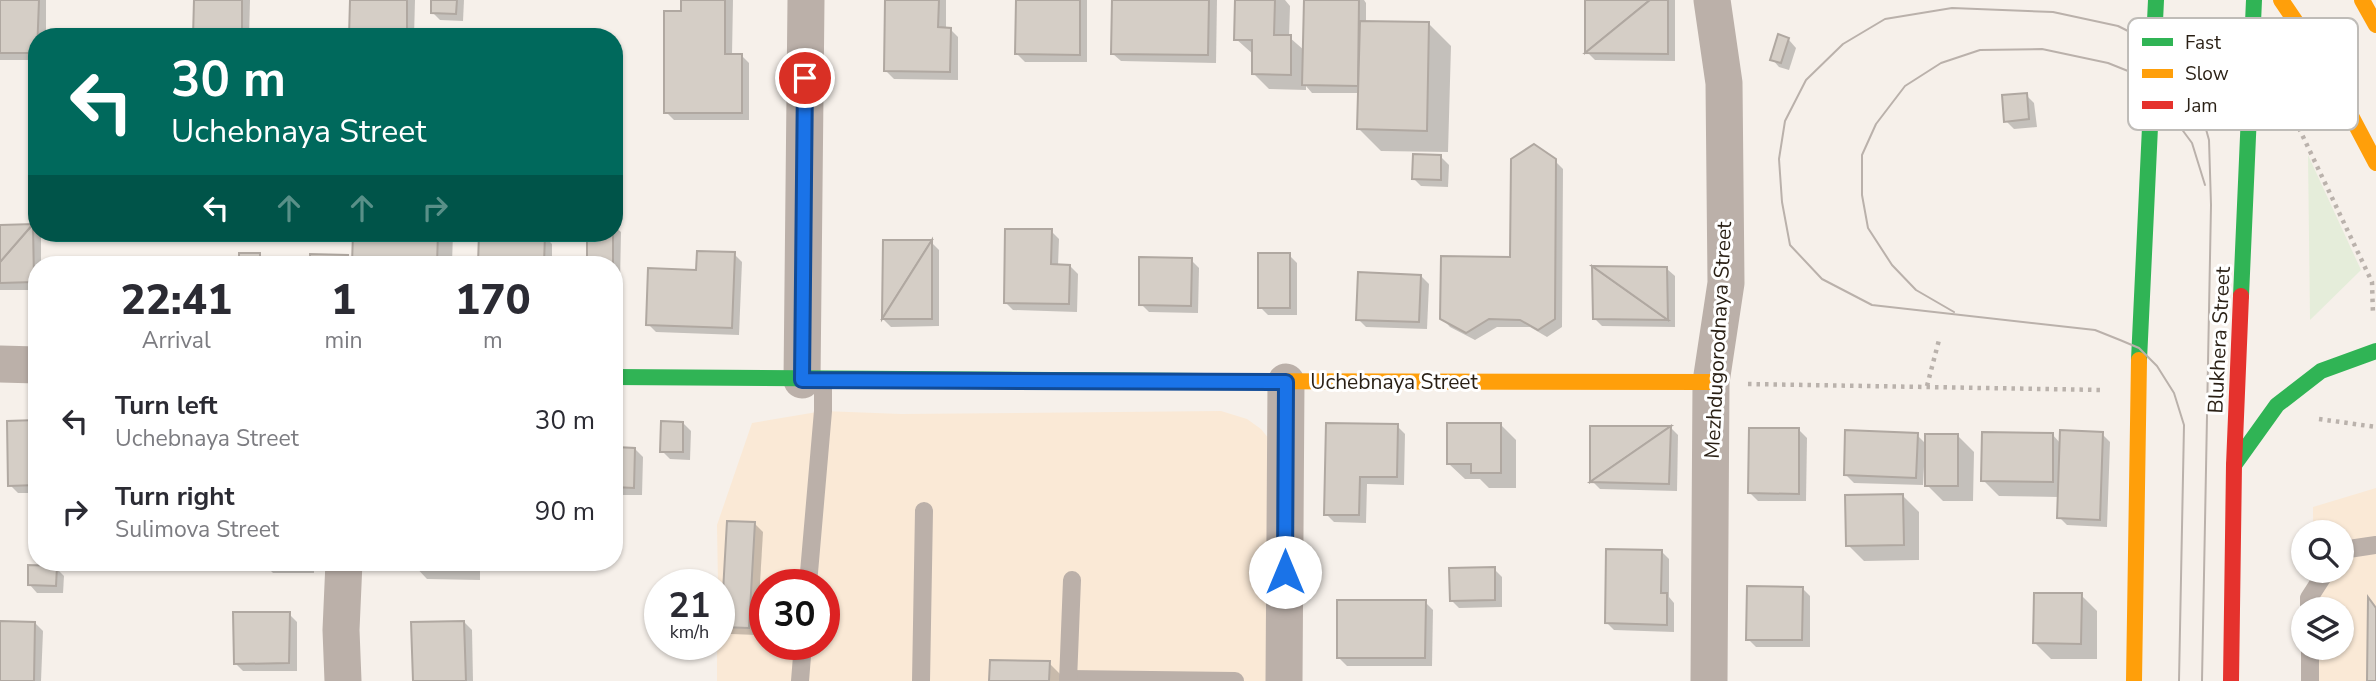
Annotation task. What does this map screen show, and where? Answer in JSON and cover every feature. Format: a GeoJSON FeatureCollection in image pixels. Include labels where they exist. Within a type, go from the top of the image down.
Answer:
{"type":"FeatureCollection","features":[{"type":"Feature","properties":{"kind":"main road","name":"Blukhera Street"},"geometry":{"type":"LineString","coordinates":[[2253,18],[2254,0]]}},
{"type":"Feature","properties":{"kind":"main road"},"geometry":{"type":"LineString","coordinates":[[2281,0],[2296,18]]}},
{"type":"Feature","properties":{"kind":"main road"},"geometry":{"type":"LineString","coordinates":[[2362,0],[2376,25]]}},
{"type":"Feature","properties":{"kind":"main road"},"geometry":{"type":"LineString","coordinates":[[2358,129],[2376,163]]}},
{"type":"Feature","properties":{"kind":"main road"},"geometry":{"type":"LineString","coordinates":[[2134,681],[2139,348],[2150,130]]}},
{"type":"Feature","properties":{"kind":"main road","name":"Blukhera Street"},"geometry":{"type":"LineString","coordinates":[[2231,681],[2234,465],[2248,130]]}},
{"type":"Feature","properties":{"kind":"main road"},"geometry":{"type":"LineString","coordinates":[[2234,465],[2277,405],[2320,371],[2375,351]]}},
{"type":"Feature","properties":{"kind":"main road","name":"Uchebnaya Street"},"geometry":{"type":"LineString","coordinates":[[623,377],[1711,382]]}},
{"type":"Feature","properties":{"kind":"street"},"geometry":{"type":"LineString","coordinates":[[806,0],[812,380]]}},
{"type":"Feature","properties":{"kind":"street","name":"Mezhdugorodnaya Street"},"geometry":{"type":"LineString","coordinates":[[1709,681],[1711,382],[1726,283],[1724,83],[1712,0]]}},
{"type":"Feature","properties":{"kind":"street"},"geometry":{"type":"LineString","coordinates":[[0,364],[28,365]]}},
{"type":"Feature","properties":{"kind":"street"},"geometry":{"type":"LineString","coordinates":[[1284,681],[1286,382]]}},
{"type":"Feature","properties":{"kind":"street"},"geometry":{"type":"LineString","coordinates":[[343,681],[341,630],[344,571]]}},
{"type":"Feature","properties":{"kind":"lane"},"geometry":{"type":"LineString","coordinates":[[809,569],[823,411],[812,380]]}},
{"type":"Feature","properties":{"kind":"lane"},"geometry":{"type":"LineString","coordinates":[[921,681],[923,511]]}},
{"type":"Feature","properties":{"kind":"lane"},"geometry":{"type":"LineString","coordinates":[[2354,548],[2376,545]]}},
{"type":"Feature","properties":{"kind":"lane"},"geometry":{"type":"LineString","coordinates":[[1072,580],[1068,680],[1235,681]]}},
{"type":"Feature","properties":{"kind":"lane"},"geometry":{"type":"LineString","coordinates":[[800,681],[802,660]]}},
{"type":"Feature","properties":{"kind":"lane"},"geometry":{"type":"LineString","coordinates":[[2310,660],[2310,681]]}},
{"type":"Feature","properties":{"kind":"path"},"geometry":{"type":"LineString","coordinates":[[2301,130],[2372,282],[2375,351]]}},
{"type":"Feature","properties":{"kind":"path"},"geometry":{"type":"LineString","coordinates":[[1927,386],[1940,340]]}},
{"type":"Feature","properties":{"kind":"path"},"geometry":{"type":"LineString","coordinates":[[1711,382],[2108,390]]}},
{"type":"Feature","properties":{"kind":"path"},"geometry":{"type":"LineString","coordinates":[[2314,419],[2376,427]]}},
{"type":"Feature","properties":{"kind":"shaded area"},"geometry":{"type":"Polygon","coordinates":[[[823,411],[901,414],[1221,411],[1247,419],[1269,439],[1270,681],[717,681],[717,660],[735,660],[735,569],[718,569],[717,525],[752,423],[823,411]]]}},
{"type":"Feature","properties":{"kind":"shaded area"},"geometry":{"type":"Polygon","coordinates":[[[2376,488],[2376,681],[2314,681],[2314,660],[2354,660],[2354,597],[2314,597],[2313,583],[2354,583],[2354,520],[2313,520],[2313,507],[2376,488]]]}},
{"type":"Feature","properties":{"kind":"green space"},"geometry":{"type":"Polygon","coordinates":[[[2308,155],[2361,270],[2310,320],[2308,155]]]}},
{"type":"Feature","properties":{"kind":"building"},"geometry":{"type":"Polygon","coordinates":[[[0,0],[39,0],[38,28],[28,28],[28,53],[0,53],[0,0]]]}},
{"type":"Feature","properties":{"kind":"building"},"geometry":{"type":"Polygon","coordinates":[[[194,0],[242,0],[242,28],[193,28],[194,0]]]}},
{"type":"Feature","properties":{"kind":"building"},"geometry":{"type":"Polygon","coordinates":[[[350,0],[407,0],[407,28],[349,28],[350,0]]]}},
{"type":"Feature","properties":{"kind":"building"},"geometry":{"type":"Polygon","coordinates":[[[431,0],[457,0],[456,14],[431,13],[431,0]]]}},
{"type":"Feature","properties":{"kind":"building"},"geometry":{"type":"Polygon","coordinates":[[[681,0],[725,0],[725,54],[742,54],[742,113],[664,113],[664,11],[681,11],[681,0]]]}},
{"type":"Feature","properties":{"kind":"building"},"geometry":{"type":"Polygon","coordinates":[[[885,0],[939,0],[938,27],[951,28],[950,72],[884,71],[885,0]]]}},
{"type":"Feature","properties":{"kind":"building"},"geometry":{"type":"Polygon","coordinates":[[[1016,0],[1080,0],[1080,55],[1015,54],[1016,0]]]}},
{"type":"Feature","properties":{"kind":"building"},"geometry":{"type":"Polygon","coordinates":[[[1112,0],[1209,0],[1208,55],[1111,54],[1112,0]]]}},
{"type":"Feature","properties":{"kind":"building"},"geometry":{"type":"Polygon","coordinates":[[[1235,0],[1275,0],[1274,35],[1291,35],[1291,75],[1252,74],[1252,40],[1234,40],[1235,0]]]}},
{"type":"Feature","properties":{"kind":"building"},"geometry":{"type":"Polygon","coordinates":[[[1304,0],[1359,0],[1358,86],[1302,85],[1304,0]]]}},
{"type":"Feature","properties":{"kind":"building"},"geometry":{"type":"Polygon","coordinates":[[[1585,0],[1650,0],[1585,53],[1585,0]]]}},
{"type":"Feature","properties":{"kind":"building"},"geometry":{"type":"Polygon","coordinates":[[[1650,0],[1668,0],[1668,54],[1585,53],[1650,0]]]}},
{"type":"Feature","properties":{"kind":"building"},"geometry":{"type":"Polygon","coordinates":[[[1360,21],[1429,22],[1427,131],[1357,129],[1360,21]]]}},
{"type":"Feature","properties":{"kind":"building"},"geometry":{"type":"Polygon","coordinates":[[[1778,34],[1789,38],[1781,63],[1770,60],[1778,34]]]}},
{"type":"Feature","properties":{"kind":"building"},"geometry":{"type":"Polygon","coordinates":[[[2027,93],[2029,119],[2004,122],[2002,95],[2027,93]]]}},
{"type":"Feature","properties":{"kind":"building"},"geometry":{"type":"Polygon","coordinates":[[[1534,144],[1556,159],[1555,319],[1538,330],[1520,320],[1489,319],[1466,333],[1440,319],[1441,256],[1510,257],[1511,159],[1534,144]]]}},
{"type":"Feature","properties":{"kind":"building"},"geometry":{"type":"Polygon","coordinates":[[[1413,154],[1441,155],[1441,180],[1412,179],[1413,154]]]}},
{"type":"Feature","properties":{"kind":"building"},"geometry":{"type":"Polygon","coordinates":[[[28,224],[28,230],[0,262],[0,225],[28,224]]]}},
{"type":"Feature","properties":{"kind":"building"},"geometry":{"type":"Polygon","coordinates":[[[1005,229],[1052,229],[1051,264],[1070,265],[1069,304],[1004,303],[1005,229]]]}},
{"type":"Feature","properties":{"kind":"building"},"geometry":{"type":"Polygon","coordinates":[[[28,230],[28,242],[33,242],[34,256],[28,256],[28,282],[0,283],[0,262],[28,230]]]}},
{"type":"Feature","properties":{"kind":"building"},"geometry":{"type":"Polygon","coordinates":[[[883,240],[932,240],[882,319],[883,240]]]}},
{"type":"Feature","properties":{"kind":"building"},"geometry":{"type":"Polygon","coordinates":[[[932,240],[932,319],[882,319],[932,240]]]}},
{"type":"Feature","properties":{"kind":"building"},"geometry":{"type":"Polygon","coordinates":[[[353,242],[438,242],[437,256],[352,256],[353,242]]]}},
{"type":"Feature","properties":{"kind":"building"},"geometry":{"type":"Polygon","coordinates":[[[479,242],[545,242],[544,256],[478,256],[479,242]]]}},
{"type":"Feature","properties":{"kind":"building"},"geometry":{"type":"Polygon","coordinates":[[[587,242],[613,242],[613,256],[587,256],[587,242]]]}},
{"type":"Feature","properties":{"kind":"building"},"geometry":{"type":"Polygon","coordinates":[[[697,251],[735,252],[732,328],[646,325],[648,268],[696,270],[697,251]]]}},
{"type":"Feature","properties":{"kind":"building"},"geometry":{"type":"Polygon","coordinates":[[[239,253],[260,253],[260,256],[239,256],[239,253]]]}},
{"type":"Feature","properties":{"kind":"building"},"geometry":{"type":"Polygon","coordinates":[[[1258,253],[1290,253],[1290,308],[1258,308],[1258,253]]]}},
{"type":"Feature","properties":{"kind":"building"},"geometry":{"type":"Polygon","coordinates":[[[310,254],[348,255],[310,256],[310,254]]]}},
{"type":"Feature","properties":{"kind":"building"},"geometry":{"type":"Polygon","coordinates":[[[1139,257],[1192,258],[1191,306],[1139,305],[1139,257]]]}},
{"type":"Feature","properties":{"kind":"building"},"geometry":{"type":"Polygon","coordinates":[[[1592,266],[1668,320],[1593,319],[1592,266]]]}},
{"type":"Feature","properties":{"kind":"building"},"geometry":{"type":"Polygon","coordinates":[[[1592,266],[1667,267],[1668,320],[1592,266]]]}},
{"type":"Feature","properties":{"kind":"building"},"geometry":{"type":"Polygon","coordinates":[[[1358,272],[1421,275],[1419,322],[1356,320],[1358,272]]]}},
{"type":"Feature","properties":{"kind":"building"},"geometry":{"type":"Polygon","coordinates":[[[28,420],[28,485],[8,486],[7,421],[28,420]]]}},
{"type":"Feature","properties":{"kind":"building"},"geometry":{"type":"Polygon","coordinates":[[[661,421],[683,422],[683,452],[660,452],[661,421]]]}},
{"type":"Feature","properties":{"kind":"building"},"geometry":{"type":"Polygon","coordinates":[[[1326,423],[1398,424],[1397,477],[1360,477],[1359,515],[1324,515],[1326,423]]]}},
{"type":"Feature","properties":{"kind":"building"},"geometry":{"type":"Polygon","coordinates":[[[1447,423],[1501,423],[1501,473],[1471,473],[1471,464],[1447,464],[1447,423]]]}},
{"type":"Feature","properties":{"kind":"building"},"geometry":{"type":"Polygon","coordinates":[[[1590,426],[1671,426],[1590,482],[1590,426]]]}},
{"type":"Feature","properties":{"kind":"building"},"geometry":{"type":"Polygon","coordinates":[[[1671,426],[1669,484],[1590,482],[1671,426]]]}},
{"type":"Feature","properties":{"kind":"building"},"geometry":{"type":"Polygon","coordinates":[[[1749,428],[1799,428],[1799,494],[1748,493],[1749,428]]]}},
{"type":"Feature","properties":{"kind":"building"},"geometry":{"type":"Polygon","coordinates":[[[1845,430],[1918,433],[1916,478],[1844,475],[1845,430]]]}},
{"type":"Feature","properties":{"kind":"building"},"geometry":{"type":"Polygon","coordinates":[[[2060,430],[2103,432],[2100,520],[2057,518],[2060,430]]]}},
{"type":"Feature","properties":{"kind":"building"},"geometry":{"type":"Polygon","coordinates":[[[1982,432],[2053,433],[2053,482],[1981,481],[1982,432]]]}},
{"type":"Feature","properties":{"kind":"building"},"geometry":{"type":"Polygon","coordinates":[[[1925,434],[1958,434],[1958,486],[1925,486],[1925,434]]]}},
{"type":"Feature","properties":{"kind":"building"},"geometry":{"type":"Polygon","coordinates":[[[623,447],[635,448],[634,488],[623,487],[623,447]]]}},
{"type":"Feature","properties":{"kind":"building"},"geometry":{"type":"Polygon","coordinates":[[[1903,494],[1904,545],[1846,546],[1845,495],[1903,494]]]}},
{"type":"Feature","properties":{"kind":"building"},"geometry":{"type":"Polygon","coordinates":[[[727,521],[755,522],[752,569],[749,569],[749,628],[735,628],[735,569],[724,569],[727,521]]]}},
{"type":"Feature","properties":{"kind":"building"},"geometry":{"type":"Polygon","coordinates":[[[1606,549],[1662,550],[1661,593],[1667,593],[1667,625],[1605,623],[1606,549]]]}},
{"type":"Feature","properties":{"kind":"building"},"geometry":{"type":"Polygon","coordinates":[[[1495,567],[1495,600],[1450,601],[1449,568],[1495,567]]]}},
{"type":"Feature","properties":{"kind":"building"},"geometry":{"type":"Polygon","coordinates":[[[28,571],[57,571],[56,586],[28,585],[28,571]]]}},
{"type":"Feature","properties":{"kind":"building"},"geometry":{"type":"Polygon","coordinates":[[[1747,586],[1803,587],[1802,640],[1746,640],[1747,586]]]}},
{"type":"Feature","properties":{"kind":"building"},"geometry":{"type":"Polygon","coordinates":[[[2034,593],[2082,593],[2081,644],[2033,643],[2034,593]]]}},
{"type":"Feature","properties":{"kind":"building"},"geometry":{"type":"Polygon","coordinates":[[[2368,597],[2376,608],[2376,681],[2367,681],[2368,597]]]}},
{"type":"Feature","properties":{"kind":"building"},"geometry":{"type":"Polygon","coordinates":[[[1337,600],[1426,600],[1425,658],[1337,658],[1337,600]]]}},
{"type":"Feature","properties":{"kind":"building"},"geometry":{"type":"Polygon","coordinates":[[[233,612],[290,612],[289,663],[234,664],[233,612]]]}},
{"type":"Feature","properties":{"kind":"building"},"geometry":{"type":"Polygon","coordinates":[[[0,621],[35,622],[34,681],[0,681],[0,621]]]}},
{"type":"Feature","properties":{"kind":"building"},"geometry":{"type":"Polygon","coordinates":[[[464,621],[466,681],[413,681],[411,622],[464,621]]]}},
{"type":"Feature","properties":{"kind":"building"},"geometry":{"type":"Polygon","coordinates":[[[990,660],[1050,661],[1049,681],[989,681],[990,660]]]}},
{"type":"Feature","properties":{"kind":"tram line"},"geometry":{"type":"LineString","coordinates":[[2128,31],[2118,26],[2053,12],[1952,8],[1885,19],[1843,44],[1806,80],[1785,121],[1779,159],[1782,202],[1790,245],[1822,279],[1872,305],[2095,330],[2139,348],[2157,366],[2174,393],[2184,425],[2179,681]]}},
{"type":"Feature","properties":{"kind":"tram line"},"geometry":{"type":"LineString","coordinates":[[1954,312],[1916,290],[1892,265],[1868,228],[1862,195],[1862,155],[1876,124],[1905,86],[1941,63],[1980,50],[2042,49],[2108,63],[2128,71]]}},
{"type":"Feature","properties":{"kind":"tram line"},"geometry":{"type":"LineString","coordinates":[[2182,130],[2192,143],[2205,185]]}},
{"type":"Feature","properties":{"kind":"tram line"},"geometry":{"type":"LineString","coordinates":[[2202,681],[2211,205],[2209,140],[2206,130]]}},
{"type":"Feature","properties":{"kind":"traffic: fast"},"geometry":{"type":"LineString","coordinates":[[2155,18],[2156,0]]}},
{"type":"Feature","properties":{"kind":"traffic: fast"},"geometry":{"type":"LineString","coordinates":[[2253,18],[2254,0]]}},
{"type":"Feature","properties":{"kind":"traffic: fast"},"geometry":{"type":"LineString","coordinates":[[2139,360],[2150,130]]}},
{"type":"Feature","properties":{"kind":"traffic: fast"},"geometry":{"type":"LineString","coordinates":[[2241,296],[2248,130]]}},
{"type":"Feature","properties":{"kind":"traffic: fast"},"geometry":{"type":"LineString","coordinates":[[2234,465],[2277,405],[2321,371],[2376,351]]}},
{"type":"Feature","properties":{"kind":"traffic: fast"},"geometry":{"type":"LineString","coordinates":[[623,377],[1204,381]]}},
{"type":"Feature","properties":{"kind":"traffic: slow"},"geometry":{"type":"LineString","coordinates":[[2281,0],[2293,18]]}},
{"type":"Feature","properties":{"kind":"traffic: slow"},"geometry":{"type":"LineString","coordinates":[[2362,0],[2376,25]]}},
{"type":"Feature","properties":{"kind":"traffic: slow"},"geometry":{"type":"LineString","coordinates":[[2358,129],[2376,163]]}},
{"type":"Feature","properties":{"kind":"traffic: slow"},"geometry":{"type":"LineString","coordinates":[[2134,681],[2139,360]]}},
{"type":"Feature","properties":{"kind":"traffic: slow"},"geometry":{"type":"LineString","coordinates":[[1204,381],[1711,382]]}},
{"type":"Feature","properties":{"kind":"traffic: jam"},"geometry":{"type":"LineString","coordinates":[[2231,681],[2234,465],[2241,296]]}},
{"type":"Feature","properties":{"kind":"route"},"geometry":{"type":"LineString","coordinates":[[805,78],[802,380],[1286,382],[1285,572]]}}]}
